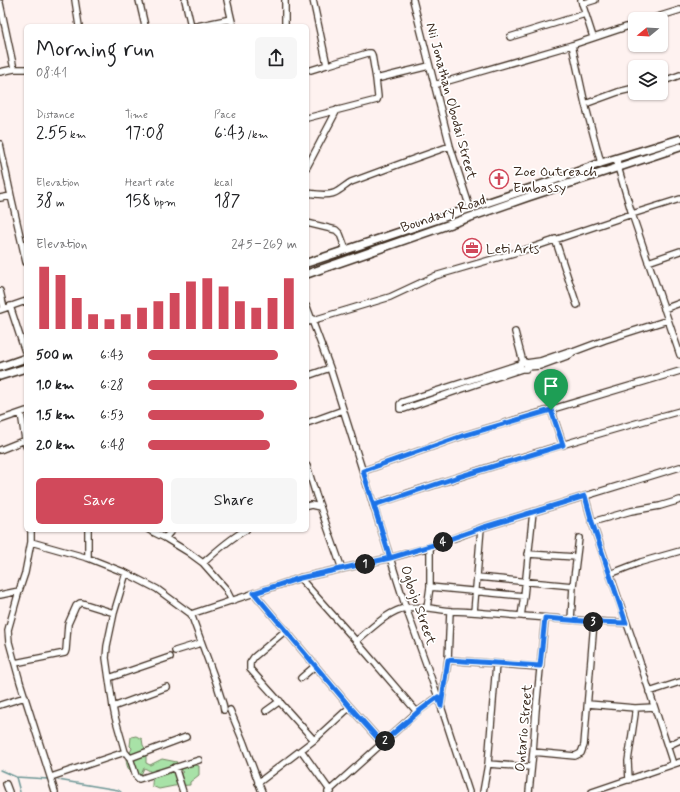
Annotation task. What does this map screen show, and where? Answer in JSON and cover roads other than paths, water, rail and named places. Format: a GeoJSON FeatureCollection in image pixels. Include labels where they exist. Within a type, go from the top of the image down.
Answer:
{"type":"FeatureCollection","features":[{"type":"Feature","properties":{"kind":"main road","name":"Boundary Road"},"geometry":{"type":"LineString","coordinates":[[309,262],[549,182],[601,163],[680,139]]}},
{"type":"Feature","properties":{"kind":"main road","name":"Boundary Road"},"geometry":{"type":"LineString","coordinates":[[309,273],[680,147]]}},
{"type":"Feature","properties":{"kind":"main road"},"geometry":{"type":"LineString","coordinates":[[0,367],[24,359]]}},
{"type":"Feature","properties":{"kind":"main road"},"geometry":{"type":"LineString","coordinates":[[0,376],[24,369]]}},
{"type":"Feature","properties":{"kind":"street"},"geometry":{"type":"LineString","coordinates":[[75,0],[80,24]]}},
{"type":"Feature","properties":{"kind":"street"},"geometry":{"type":"LineString","coordinates":[[139,0],[145,24]]}},
{"type":"Feature","properties":{"kind":"street"},"geometry":{"type":"LineString","coordinates":[[185,0],[191,24]]}},
{"type":"Feature","properties":{"kind":"street"},"geometry":{"type":"LineString","coordinates":[[227,0],[232,24]]}},
{"type":"Feature","properties":{"kind":"street"},"geometry":{"type":"LineString","coordinates":[[285,0],[285,24]]}},
{"type":"Feature","properties":{"kind":"street"},"geometry":{"type":"LineString","coordinates":[[313,0],[327,65]]}},
{"type":"Feature","properties":{"kind":"street","name":"Nii Jonathan Obodai Street"},"geometry":{"type":"LineString","coordinates":[[413,0],[450,146],[470,208]]}},
{"type":"Feature","properties":{"kind":"street"},"geometry":{"type":"LineString","coordinates":[[593,37],[582,2],[595,0]]}},
{"type":"Feature","properties":{"kind":"street"},"geometry":{"type":"LineString","coordinates":[[0,3],[14,69]]}},
{"type":"Feature","properties":{"kind":"street"},"geometry":{"type":"LineString","coordinates":[[668,14],[680,10]]}},
{"type":"Feature","properties":{"kind":"street"},"geometry":{"type":"LineString","coordinates":[[510,37],[585,14]]}},
{"type":"Feature","properties":{"kind":"street"},"geometry":{"type":"LineString","coordinates":[[207,24],[231,19]]}},
{"type":"Feature","properties":{"kind":"street"},"geometry":{"type":"LineString","coordinates":[[434,85],[572,45],[628,26]]}},
{"type":"Feature","properties":{"kind":"street"},"geometry":{"type":"LineString","coordinates":[[572,45],[585,104],[601,163]]}},
{"type":"Feature","properties":{"kind":"street"},"geometry":{"type":"LineString","coordinates":[[309,117],[377,100],[378,97],[371,53],[311,70]]}},
{"type":"Feature","properties":{"kind":"street"},"geometry":{"type":"LineString","coordinates":[[376,79],[429,66]]}},
{"type":"Feature","properties":{"kind":"street"},"geometry":{"type":"LineString","coordinates":[[0,72],[14,69],[24,69]]}},
{"type":"Feature","properties":{"kind":"street"},"geometry":{"type":"LineString","coordinates":[[668,79],[680,75]]}},
{"type":"Feature","properties":{"kind":"street"},"geometry":{"type":"LineString","coordinates":[[585,104],[628,90]]}},
{"type":"Feature","properties":{"kind":"street"},"geometry":{"type":"LineString","coordinates":[[309,163],[337,110]]}},
{"type":"Feature","properties":{"kind":"street"},"geometry":{"type":"LineString","coordinates":[[0,144],[24,253]]}},
{"type":"Feature","properties":{"kind":"street"},"geometry":{"type":"LineString","coordinates":[[309,193],[332,194],[338,192],[351,182],[450,146]]}},
{"type":"Feature","properties":{"kind":"street"},"geometry":{"type":"LineString","coordinates":[[617,159],[632,214],[680,353]]}},
{"type":"Feature","properties":{"kind":"street"},"geometry":{"type":"LineString","coordinates":[[0,198],[11,196]]}},
{"type":"Feature","properties":{"kind":"street"},"geometry":{"type":"LineString","coordinates":[[309,321],[390,297],[435,276],[502,257],[680,199]]}},
{"type":"Feature","properties":{"kind":"street"},"geometry":{"type":"LineString","coordinates":[[309,223],[339,232],[346,250]]}},
{"type":"Feature","properties":{"kind":"street"},"geometry":{"type":"LineString","coordinates":[[555,239],[577,305]]}},
{"type":"Feature","properties":{"kind":"street"},"geometry":{"type":"LineString","coordinates":[[648,262],[680,251]]}},
{"type":"Feature","properties":{"kind":"street"},"geometry":{"type":"LineString","coordinates":[[0,291],[5,308],[24,351]]}},
{"type":"Feature","properties":{"kind":"street"},"geometry":{"type":"LineString","coordinates":[[5,308],[24,302]]}},
{"type":"Feature","properties":{"kind":"street"},"geometry":{"type":"LineString","coordinates":[[664,309],[680,303]]}},
{"type":"Feature","properties":{"kind":"street"},"geometry":{"type":"LineString","coordinates":[[524,365],[497,377],[404,409],[400,409],[400,404],[402,402],[569,351],[572,352],[668,320]]}},
{"type":"Feature","properties":{"kind":"street","name":"Ogbojo Street"},"geometry":{"type":"LineString","coordinates":[[309,321],[330,368],[406,608],[438,697],[469,792]]}},
{"type":"Feature","properties":{"kind":"street"},"geometry":{"type":"LineString","coordinates":[[515,332],[524,365]]}},
{"type":"Feature","properties":{"kind":"street"},"geometry":{"type":"LineString","coordinates":[[309,375],[330,368]]}},
{"type":"Feature","properties":{"kind":"street"},"geometry":{"type":"LineString","coordinates":[[363,471],[462,436],[680,371]]}},
{"type":"Feature","properties":{"kind":"street"},"geometry":{"type":"LineString","coordinates":[[309,421],[343,410]]}},
{"type":"Feature","properties":{"kind":"street"},"geometry":{"type":"LineString","coordinates":[[551,410],[563,445]]}},
{"type":"Feature","properties":{"kind":"street"},"geometry":{"type":"LineString","coordinates":[[374,505],[455,478],[680,411]]}},
{"type":"Feature","properties":{"kind":"street"},"geometry":{"type":"LineString","coordinates":[[0,420],[24,412]]}},
{"type":"Feature","properties":{"kind":"street"},"geometry":{"type":"LineString","coordinates":[[0,450],[24,444]]}},
{"type":"Feature","properties":{"kind":"street"},"geometry":{"type":"LineString","coordinates":[[191,614],[300,578],[390,558],[430,546],[481,528],[680,467]]}},
{"type":"Feature","properties":{"kind":"street"},"geometry":{"type":"LineString","coordinates":[[309,472],[342,569]]}},
{"type":"Feature","properties":{"kind":"street"},"geometry":{"type":"LineString","coordinates":[[316,495],[309,506],[320,507]]}},
{"type":"Feature","properties":{"kind":"street"},"geometry":{"type":"LineString","coordinates":[[585,496],[592,522],[673,764]]}},
{"type":"Feature","properties":{"kind":"street"},"geometry":{"type":"LineString","coordinates":[[592,522],[631,511],[660,506],[680,500]]}},
{"type":"Feature","properties":{"kind":"street"},"geometry":{"type":"LineString","coordinates":[[521,616],[533,512]]}},
{"type":"Feature","properties":{"kind":"street"},"geometry":{"type":"LineString","coordinates":[[474,612],[481,528]]}},
{"type":"Feature","properties":{"kind":"street"},"geometry":{"type":"LineString","coordinates":[[31,532],[31,542],[25,573],[8,630],[9,642],[55,792]]}},
{"type":"Feature","properties":{"kind":"street"},"geometry":{"type":"LineString","coordinates":[[88,532],[88,558]]}},
{"type":"Feature","properties":{"kind":"street"},"geometry":{"type":"LineString","coordinates":[[153,532],[188,552],[203,563],[226,589],[232,601]]}},
{"type":"Feature","properties":{"kind":"street"},"geometry":{"type":"LineString","coordinates":[[165,538],[170,532]]}},
{"type":"Feature","properties":{"kind":"street"},"geometry":{"type":"LineString","coordinates":[[203,563],[222,546],[242,532]]}},
{"type":"Feature","properties":{"kind":"street"},"geometry":{"type":"LineString","coordinates":[[571,620],[573,586],[579,538]]}},
{"type":"Feature","properties":{"kind":"street"},"geometry":{"type":"LineString","coordinates":[[31,542],[88,558],[126,573],[157,589],[191,614],[216,682],[224,710]]}},
{"type":"Feature","properties":{"kind":"street"},"geometry":{"type":"LineString","coordinates":[[427,608],[430,587],[430,546]]}},
{"type":"Feature","properties":{"kind":"street"},"geometry":{"type":"LineString","coordinates":[[610,574],[641,562],[680,551]]}},
{"type":"Feature","properties":{"kind":"street"},"geometry":{"type":"LineString","coordinates":[[528,554],[576,557]]}},
{"type":"Feature","properties":{"kind":"street"},"geometry":{"type":"LineString","coordinates":[[126,573],[106,646],[112,707],[125,752],[130,758],[136,776],[139,779],[199,760]]}},
{"type":"Feature","properties":{"kind":"street"},"geometry":{"type":"LineString","coordinates":[[300,578],[418,712]]}},
{"type":"Feature","properties":{"kind":"street"},"geometry":{"type":"LineString","coordinates":[[477,578],[573,586]]}},
{"type":"Feature","properties":{"kind":"street"},"geometry":{"type":"LineString","coordinates":[[430,587],[524,596]]}},
{"type":"Feature","properties":{"kind":"street"},"geometry":{"type":"LineString","coordinates":[[0,595],[19,591]]}},
{"type":"Feature","properties":{"kind":"street"},"geometry":{"type":"LineString","coordinates":[[254,593],[382,743]]}},
{"type":"Feature","properties":{"kind":"street"},"geometry":{"type":"LineString","coordinates":[[15,663],[65,653],[69,621],[78,604],[82,603],[114,613]]}},
{"type":"Feature","properties":{"kind":"street"},"geometry":{"type":"LineString","coordinates":[[356,641],[391,613],[406,608],[427,608],[594,622],[626,623]]}},
{"type":"Feature","properties":{"kind":"street"},"geometry":{"type":"LineString","coordinates":[[441,706],[448,660],[450,611]]}},
{"type":"Feature","properties":{"kind":"street","name":"Ontario Street"},"geometry":{"type":"LineString","coordinates":[[529,792],[545,618]]}},
{"type":"Feature","properties":{"kind":"street"},"geometry":{"type":"LineString","coordinates":[[533,752],[575,756],[581,753],[584,745],[594,622]]}},
{"type":"Feature","properties":{"kind":"street"},"geometry":{"type":"LineString","coordinates":[[285,631],[254,657],[250,663],[250,669],[314,740]]}},
{"type":"Feature","properties":{"kind":"street"},"geometry":{"type":"LineString","coordinates":[[175,651],[202,643]]}},
{"type":"Feature","properties":{"kind":"street"},"geometry":{"type":"LineString","coordinates":[[109,678],[170,657]]}},
{"type":"Feature","properties":{"kind":"street"},"geometry":{"type":"LineString","coordinates":[[448,660],[540,666]]}},
{"type":"Feature","properties":{"kind":"street"},"geometry":{"type":"LineString","coordinates":[[483,792],[488,764],[496,664]]}},
{"type":"Feature","properties":{"kind":"street"},"geometry":{"type":"LineString","coordinates":[[301,678],[315,666]]}},
{"type":"Feature","properties":{"kind":"street"},"geometry":{"type":"LineString","coordinates":[[649,692],[680,682]]}},
{"type":"Feature","properties":{"kind":"street"},"geometry":{"type":"LineString","coordinates":[[112,707],[167,687]]}},
{"type":"Feature","properties":{"kind":"street"},"geometry":{"type":"LineString","coordinates":[[0,705],[25,697]]}},
{"type":"Feature","properties":{"kind":"street"},"geometry":{"type":"LineString","coordinates":[[301,750],[330,792],[382,743],[438,697]]}},
{"type":"Feature","properties":{"kind":"street"},"geometry":{"type":"LineString","coordinates":[[266,711],[280,701]]}},
{"type":"Feature","properties":{"kind":"street"},"geometry":{"type":"LineString","coordinates":[[588,704],[635,708],[654,707]]}},
{"type":"Feature","properties":{"kind":"street"},"geometry":{"type":"LineString","coordinates":[[258,783],[314,740],[350,707]]}},
{"type":"Feature","properties":{"kind":"street"},"geometry":{"type":"LineString","coordinates":[[629,780],[628,761],[635,708]]}},
{"type":"Feature","properties":{"kind":"street"},"geometry":{"type":"LineString","coordinates":[[230,710],[262,792]]}},
{"type":"Feature","properties":{"kind":"street"},"geometry":{"type":"LineString","coordinates":[[130,758],[186,737]]}},
{"type":"Feature","properties":{"kind":"street"},"geometry":{"type":"LineString","coordinates":[[667,746],[680,740]]}},
{"type":"Feature","properties":{"kind":"street"},"geometry":{"type":"LineString","coordinates":[[51,777],[125,752]]}},
{"type":"Feature","properties":{"kind":"street"},"geometry":{"type":"LineString","coordinates":[[592,792],[680,762]]}},
{"type":"Feature","properties":{"kind":"street"},"geometry":{"type":"LineString","coordinates":[[488,764],[531,767]]}},
{"type":"Feature","properties":{"kind":"street"},"geometry":{"type":"LineString","coordinates":[[176,767],[183,792]]}},
{"type":"Feature","properties":{"kind":"street"},"geometry":{"type":"LineString","coordinates":[[6,784],[9,792]]}},
{"type":"Feature","properties":{"kind":"waterway"},"geometry":{"type":"LineString","coordinates":[[0,770],[16,777],[48,779]]}},
{"type":"Feature","properties":{"kind":"waterway"},"geometry":{"type":"LineString","coordinates":[[16,777],[20,792]]}},
{"type":"Feature","properties":{"kind":"waterway"},"geometry":{"type":"LineString","coordinates":[[58,780],[118,790],[121,792]]}},
{"type":"Feature","properties":{"kind":"place","name":"Zoe Outreach Embassy"},"geometry":{"type":"Point","coordinates":[499,179]}},
{"type":"Feature","properties":{"kind":"place","name":"Leti Arts"},"geometry":{"type":"Point","coordinates":[472,248]}}]}
